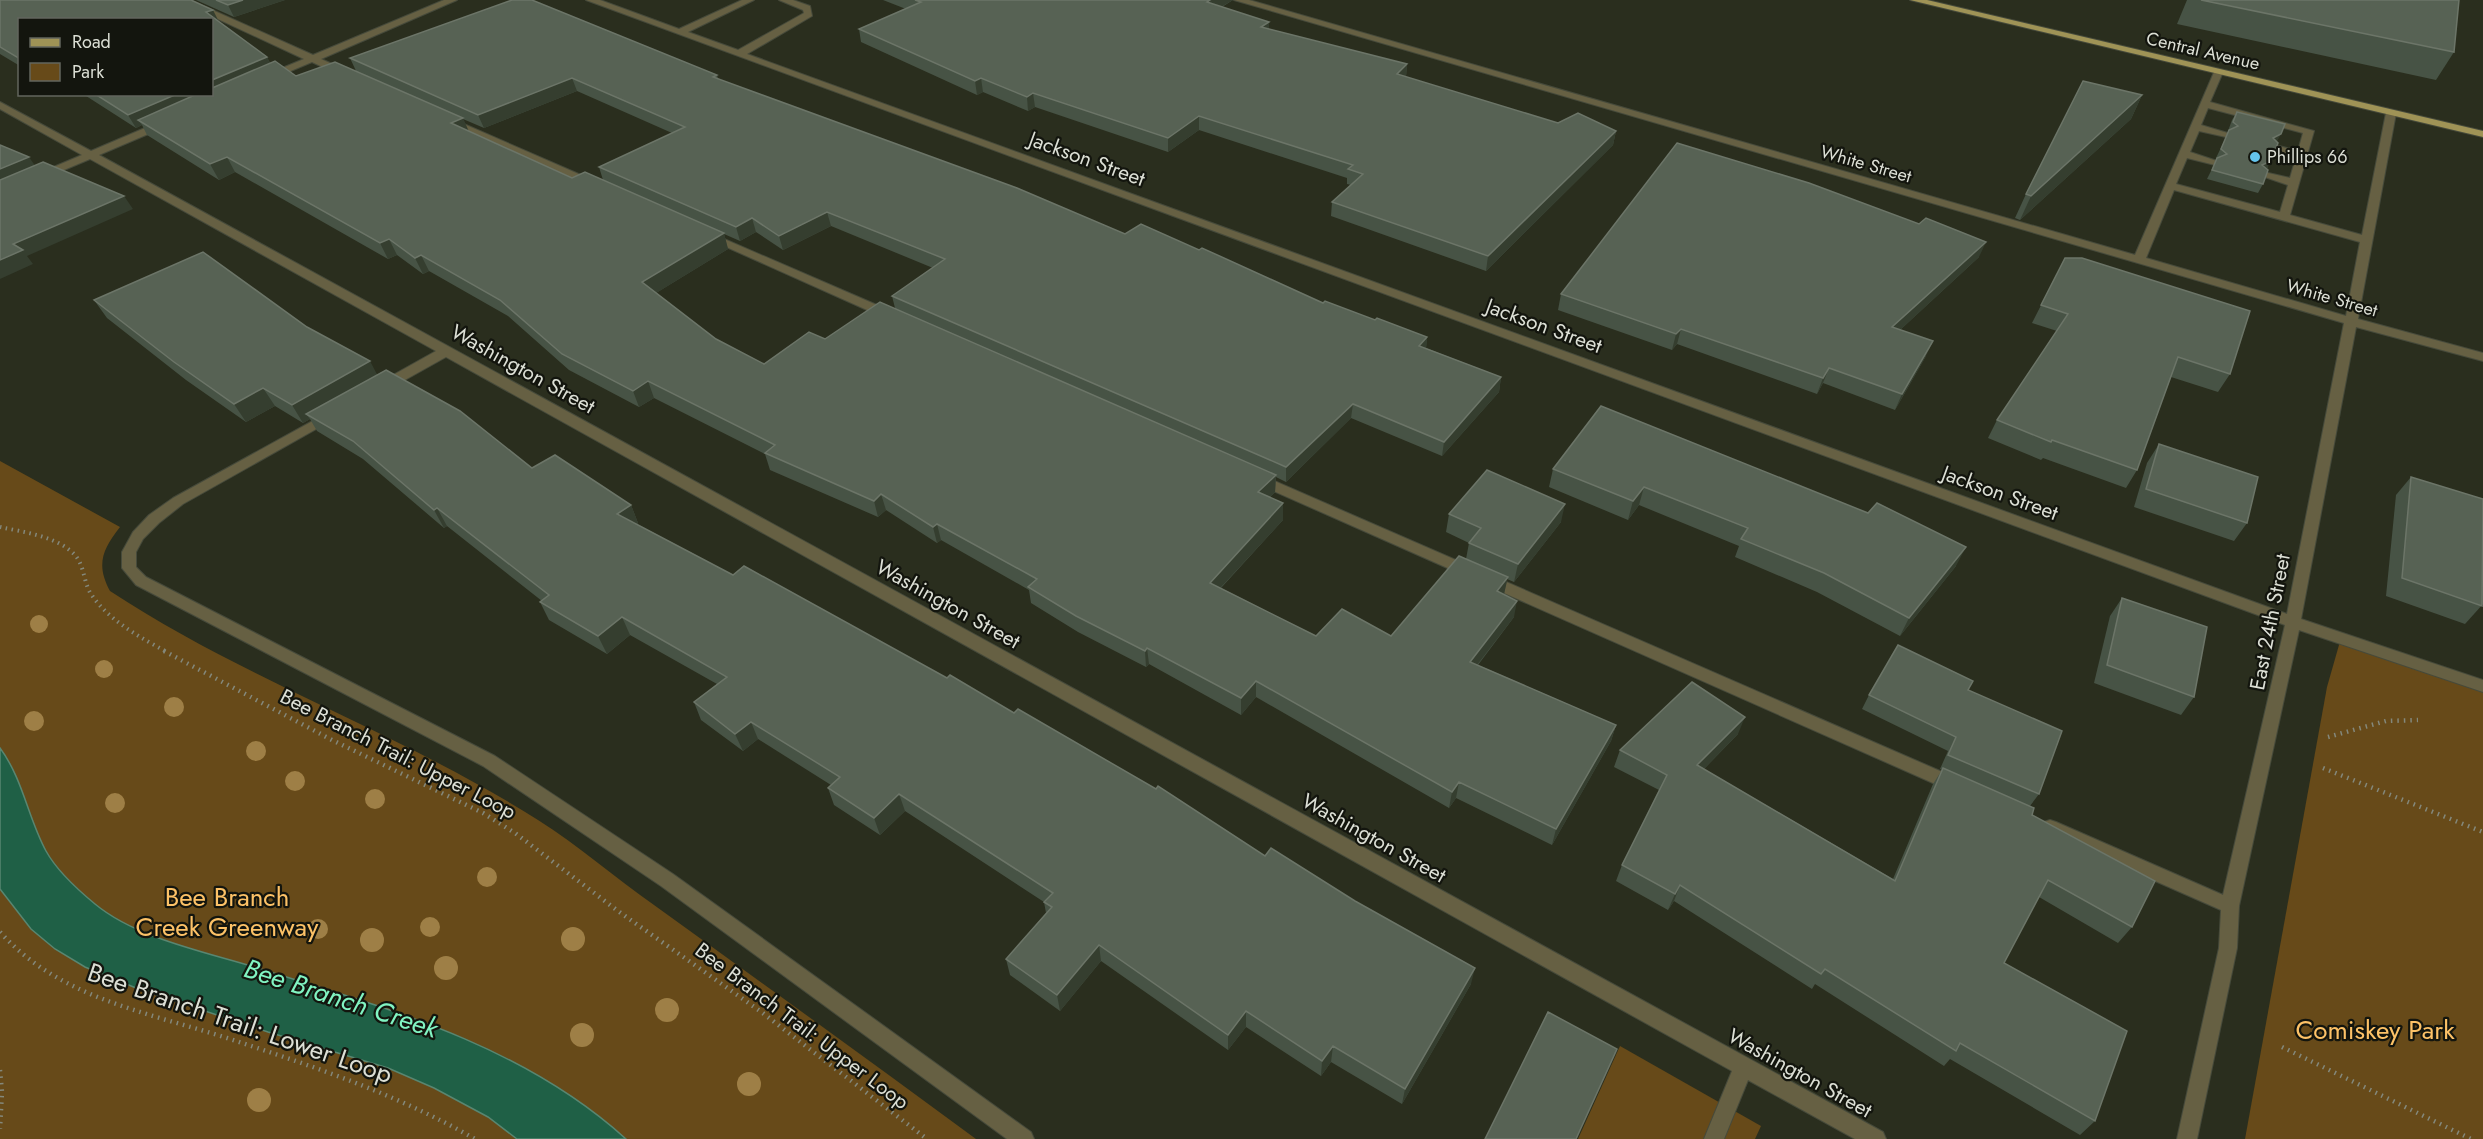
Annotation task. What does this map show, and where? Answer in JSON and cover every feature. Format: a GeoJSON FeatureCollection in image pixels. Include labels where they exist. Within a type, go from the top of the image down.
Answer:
{"type":"FeatureCollection","features":[{"type":"Feature","properties":{"kind":"main road","name":"Central Avenue"},"geometry":{"type":"LineString","coordinates":[[1915,0],[2483,134]]}},
{"type":"Feature","properties":{"kind":"street"},"geometry":{"type":"LineString","coordinates":[[182,0],[363,81]]}},
{"type":"Feature","properties":{"kind":"street"},"geometry":{"type":"LineString","coordinates":[[261,80],[452,0]]}},
{"type":"Feature","properties":{"kind":"street","name":"Jackson Street"},"geometry":{"type":"LineString","coordinates":[[591,0],[2293,622],[2483,686]]}},
{"type":"Feature","properties":{"kind":"street"},"geometry":{"type":"LineString","coordinates":[[680,32],[749,0]]}},
{"type":"Feature","properties":{"kind":"street"},"geometry":{"type":"LineString","coordinates":[[739,54],[809,14],[807,8],[784,0]]}},
{"type":"Feature","properties":{"kind":"street","name":"White Street"},"geometry":{"type":"LineString","coordinates":[[1239,0],[2350,321],[2483,357]]}},
{"type":"Feature","properties":{"kind":"street"},"geometry":{"type":"LineString","coordinates":[[2139,260],[2218,72]]}},
{"type":"Feature","properties":{"kind":"street"},"geometry":{"type":"LineString","coordinates":[[2205,104],[2309,131],[2284,217]]}},
{"type":"Feature","properties":{"kind":"street","name":"Washington Street"},"geometry":{"type":"LineString","coordinates":[[0,105],[1876,1139]]}},
{"type":"Feature","properties":{"kind":"street","name":"East 24th Street"},"geometry":{"type":"LineString","coordinates":[[2187,1139],[2228,948],[2230,906],[2293,622],[2391,113]]}},
{"type":"Feature","properties":{"kind":"street"},"geometry":{"type":"LineString","coordinates":[[436,115],[610,191]]}},
{"type":"Feature","properties":{"kind":"street"},"geometry":{"type":"LineString","coordinates":[[30,180],[171,121]]}},
{"type":"Feature","properties":{"kind":"street"},"geometry":{"type":"LineString","coordinates":[[2196,127],[2226,135]]}},
{"type":"Feature","properties":{"kind":"street"},"geometry":{"type":"LineString","coordinates":[[2275,147],[2302,155]]}},
{"type":"Feature","properties":{"kind":"street"},"geometry":{"type":"LineString","coordinates":[[2184,154],[2215,162]]}},
{"type":"Feature","properties":{"kind":"street"},"geometry":{"type":"LineString","coordinates":[[2264,175],[2294,183]]}},
{"type":"Feature","properties":{"kind":"street"},"geometry":{"type":"LineString","coordinates":[[2171,186],[2367,240]]}},
{"type":"Feature","properties":{"kind":"street"},"geometry":{"type":"LineString","coordinates":[[696,230],[904,322]]}},
{"type":"Feature","properties":{"kind":"street"},"geometry":{"type":"LineString","coordinates":[[369,394],[446,351]]}},
{"type":"Feature","properties":{"kind":"street"},"geometry":{"type":"LineString","coordinates":[[339,411],[178,501],[154,519],[138,536],[129,552],[129,568],[141,581],[489,761],[667,880],[1024,1139]]}},
{"type":"Feature","properties":{"kind":"street"},"geometry":{"type":"LineString","coordinates":[[1244,472],[1974,793]]}},
{"type":"Feature","properties":{"kind":"street"},"geometry":{"type":"LineString","coordinates":[[2039,822],[2230,906]]}},
{"type":"Feature","properties":{"kind":"street"},"geometry":{"type":"LineString","coordinates":[[1714,1139],[1744,1066]]}},
{"type":"Feature","properties":{"kind":"path","name":"Bee Branch Trail: Upper Loop"},"geometry":{"type":"LineString","coordinates":[[0,527],[40,535],[73,553],[82,567],[87,587],[99,605],[140,638],[332,740],[483,813],[515,833],[618,911],[760,1011],[927,1139]]}},
{"type":"Feature","properties":{"kind":"path"},"geometry":{"type":"LineString","coordinates":[[2328,737],[2386,722],[2418,720]]}},
{"type":"Feature","properties":{"kind":"path"},"geometry":{"type":"LineString","coordinates":[[2323,768],[2483,832]]}},
{"type":"Feature","properties":{"kind":"path","name":"Bee Branch Trail: Lower Loop"},"geometry":{"type":"LineString","coordinates":[[0,932],[9,946],[42,971],[88,993],[398,1098],[475,1139]]}},
{"type":"Feature","properties":{"kind":"path"},"geometry":{"type":"LineString","coordinates":[[2282,1047],[2471,1139]]}},
{"type":"Feature","properties":{"kind":"path"},"geometry":{"type":"LineString","coordinates":[[0,1070],[2,1092],[0,1129]]}},
{"type":"Feature","properties":{"kind":"green space","name":"Bee Branch Creek Greenway"},"geometry":{"type":"Polygon","coordinates":[[[0,461],[120,527],[109,543],[103,558],[103,573],[110,591],[215,652],[432,760],[538,820],[976,1139],[0,1139],[0,461]]]}},
{"type":"Feature","properties":{"kind":"green space","name":"Comiskey Park"},"geometry":{"type":"Polygon","coordinates":[[[2341,638],[2483,686],[2483,1139],[2245,1139],[2327,687],[2341,638]]]}},
{"type":"Feature","properties":{"kind":"green space"},"geometry":{"type":"Polygon","coordinates":[[[1620,1046],[1761,1126],[1755,1139],[1578,1139],[1620,1046]]]}},
{"type":"Feature","properties":{"kind":"water","name":"Bee Branch Creek"},"geometry":{"type":"Polygon","coordinates":[[[0,748],[20,786],[46,851],[75,886],[112,916],[172,943],[353,998],[450,1033],[542,1078],[585,1106],[626,1139],[517,1139],[488,1117],[434,1088],[388,1068],[268,1032],[136,988],[85,967],[55,949],[31,929],[0,889],[0,748]]]}},
{"type":"Feature","properties":{"kind":"building"},"geometry":{"type":"Polygon","coordinates":[[[0,0],[191,0],[213,10],[206,12],[267,57],[213,80],[213,18],[18,18],[18,58],[0,47],[0,0]]]}},
{"type":"Feature","properties":{"kind":"building"},"geometry":{"type":"Polygon","coordinates":[[[216,0],[243,0],[228,5],[216,0]]]}},
{"type":"Feature","properties":{"kind":"building"},"geometry":{"type":"Polygon","coordinates":[[[512,0],[532,0],[717,75],[713,77],[1017,188],[1125,234],[1141,224],[1199,250],[1202,248],[1323,303],[1325,301],[1375,320],[1377,318],[1427,337],[1419,346],[1501,377],[1444,442],[1353,404],[1286,467],[892,296],[945,259],[827,212],[779,236],[752,218],[736,227],[599,167],[685,127],[572,78],[478,115],[350,58],[512,0]]]}},
{"type":"Feature","properties":{"kind":"building"},"geometry":{"type":"Polygon","coordinates":[[[915,0],[1210,0],[1207,2],[1269,22],[1261,27],[1407,64],[1397,74],[1558,123],[1578,113],[1616,131],[1488,256],[1332,202],[1363,174],[1348,169],[1353,165],[1199,116],[1168,138],[1033,93],[1027,97],[981,78],[975,81],[859,29],[921,2],[915,0]]]}},
{"type":"Feature","properties":{"kind":"building"},"geometry":{"type":"Polygon","coordinates":[[[2201,0],[2459,0],[2454,52],[2201,0]]]}},
{"type":"Feature","properties":{"kind":"building"},"geometry":{"type":"Polygon","coordinates":[[[275,61],[296,76],[335,62],[463,118],[451,123],[572,178],[585,172],[724,233],[642,282],[716,339],[764,364],[809,332],[825,339],[880,302],[1276,475],[1258,492],[1283,503],[1210,583],[1316,636],[1342,609],[1391,636],[1459,556],[1508,577],[1497,591],[1517,601],[1470,662],[1616,725],[1556,829],[1459,782],[1452,792],[1256,681],[1241,698],[1147,648],[1145,651],[1076,616],[1028,587],[1037,579],[937,524],[933,527],[881,494],[874,501],[765,453],[775,445],[648,381],[633,391],[562,354],[500,300],[421,255],[415,258],[389,239],[380,243],[227,157],[210,164],[138,120],[192,96],[213,96],[213,88],[275,61]]]}},
{"type":"Feature","properties":{"kind":"building"},"geometry":{"type":"Polygon","coordinates":[[[2083,81],[2142,95],[2031,196],[2026,194],[2083,81]]]}},
{"type":"Feature","properties":{"kind":"building"},"geometry":{"type":"Polygon","coordinates":[[[98,96],[172,96],[128,115],[98,96]]]}},
{"type":"Feature","properties":{"kind":"building"},"geometry":{"type":"Polygon","coordinates":[[[2237,112],[2285,124],[2281,134],[2273,138],[2278,143],[2271,161],[2262,165],[2268,170],[2263,184],[2212,170],[2217,158],[2227,154],[2221,149],[2229,130],[2238,126],[2233,122],[2237,112]]]}},
{"type":"Feature","properties":{"kind":"building"},"geometry":{"type":"Polygon","coordinates":[[[1677,143],[1809,183],[1919,224],[1926,218],[1986,242],[1892,327],[1933,341],[1902,394],[1829,368],[1823,378],[1681,329],[1676,334],[1561,294],[1677,143]]]}},
{"type":"Feature","properties":{"kind":"building"},"geometry":{"type":"Polygon","coordinates":[[[0,145],[29,157],[0,169],[0,145]]]}},
{"type":"Feature","properties":{"kind":"building"},"geometry":{"type":"Polygon","coordinates":[[[43,162],[124,196],[13,244],[23,250],[0,260],[0,180],[43,162]]]}},
{"type":"Feature","properties":{"kind":"building"},"geometry":{"type":"Polygon","coordinates":[[[203,252],[307,327],[370,361],[292,405],[263,388],[234,404],[174,362],[94,300],[203,252]]]}},
{"type":"Feature","properties":{"kind":"building"},"geometry":{"type":"Polygon","coordinates":[[[2065,258],[2082,258],[2250,311],[2230,374],[2178,357],[2137,470],[2052,440],[2051,442],[1997,420],[2068,314],[2041,305],[2065,258]]]}},
{"type":"Feature","properties":{"kind":"building"},"geometry":{"type":"Polygon","coordinates":[[[386,370],[460,411],[532,468],[555,455],[631,505],[617,514],[733,575],[744,566],[947,678],[950,675],[1014,713],[1018,709],[1156,789],[1158,786],[1265,856],[1271,848],[1355,901],[1475,968],[1405,1089],[1333,1046],[1322,1061],[1246,1011],[1228,1035],[1099,945],[1057,995],[1006,959],[1052,907],[1044,902],[1053,893],[899,794],[874,818],[828,788],[840,777],[751,722],[735,734],[694,702],[727,677],[622,617],[598,636],[540,602],[549,595],[437,508],[434,510],[353,441],[306,414],[386,370]]]}},
{"type":"Feature","properties":{"kind":"building"},"geometry":{"type":"Polygon","coordinates":[[[1601,406],[1868,513],[1877,503],[1966,547],[1909,618],[1824,573],[1741,539],[1748,528],[1644,487],[1633,501],[1553,469],[1601,406]]]}},
{"type":"Feature","properties":{"kind":"building"},"geometry":{"type":"Polygon","coordinates":[[[2159,444],[2258,477],[2247,523],[2146,489],[2159,444]]]}},
{"type":"Feature","properties":{"kind":"building"},"geometry":{"type":"Polygon","coordinates":[[[1487,470],[1565,504],[1518,564],[1469,543],[1481,528],[1449,514],[1487,470]]]}},
{"type":"Feature","properties":{"kind":"building"},"geometry":{"type":"Polygon","coordinates":[[[2411,477],[2483,499],[2482,606],[2402,578],[2411,477]]]}},
{"type":"Feature","properties":{"kind":"building"},"geometry":{"type":"Polygon","coordinates":[[[2122,598],[2207,627],[2194,697],[2107,665],[2122,598]]]}},
{"type":"Feature","properties":{"kind":"building"},"geometry":{"type":"Polygon","coordinates":[[[1898,645],[1973,681],[1968,690],[2062,731],[2039,794],[1948,755],[1956,737],[1869,695],[1898,645]]]}},
{"type":"Feature","properties":{"kind":"building"},"geometry":{"type":"Polygon","coordinates":[[[1692,682],[1745,717],[1697,765],[1895,881],[1943,768],[2034,808],[2032,815],[2155,881],[2132,927],[2048,880],[2004,963],[2127,1031],[2095,1121],[1960,1043],[1956,1051],[1825,969],[1821,974],[1680,885],[1675,894],[1622,865],[1667,775],[1620,750],[1692,682]]]}},
{"type":"Feature","properties":{"kind":"building"},"geometry":{"type":"Polygon","coordinates":[[[1548,1012],[1617,1049],[1576,1139],[1485,1139],[1548,1012]]]}},
{"type":"Feature","properties":{"kind":"place","name":"Phillips 66"},"geometry":{"type":"Point","coordinates":[2255,157]}}]}
